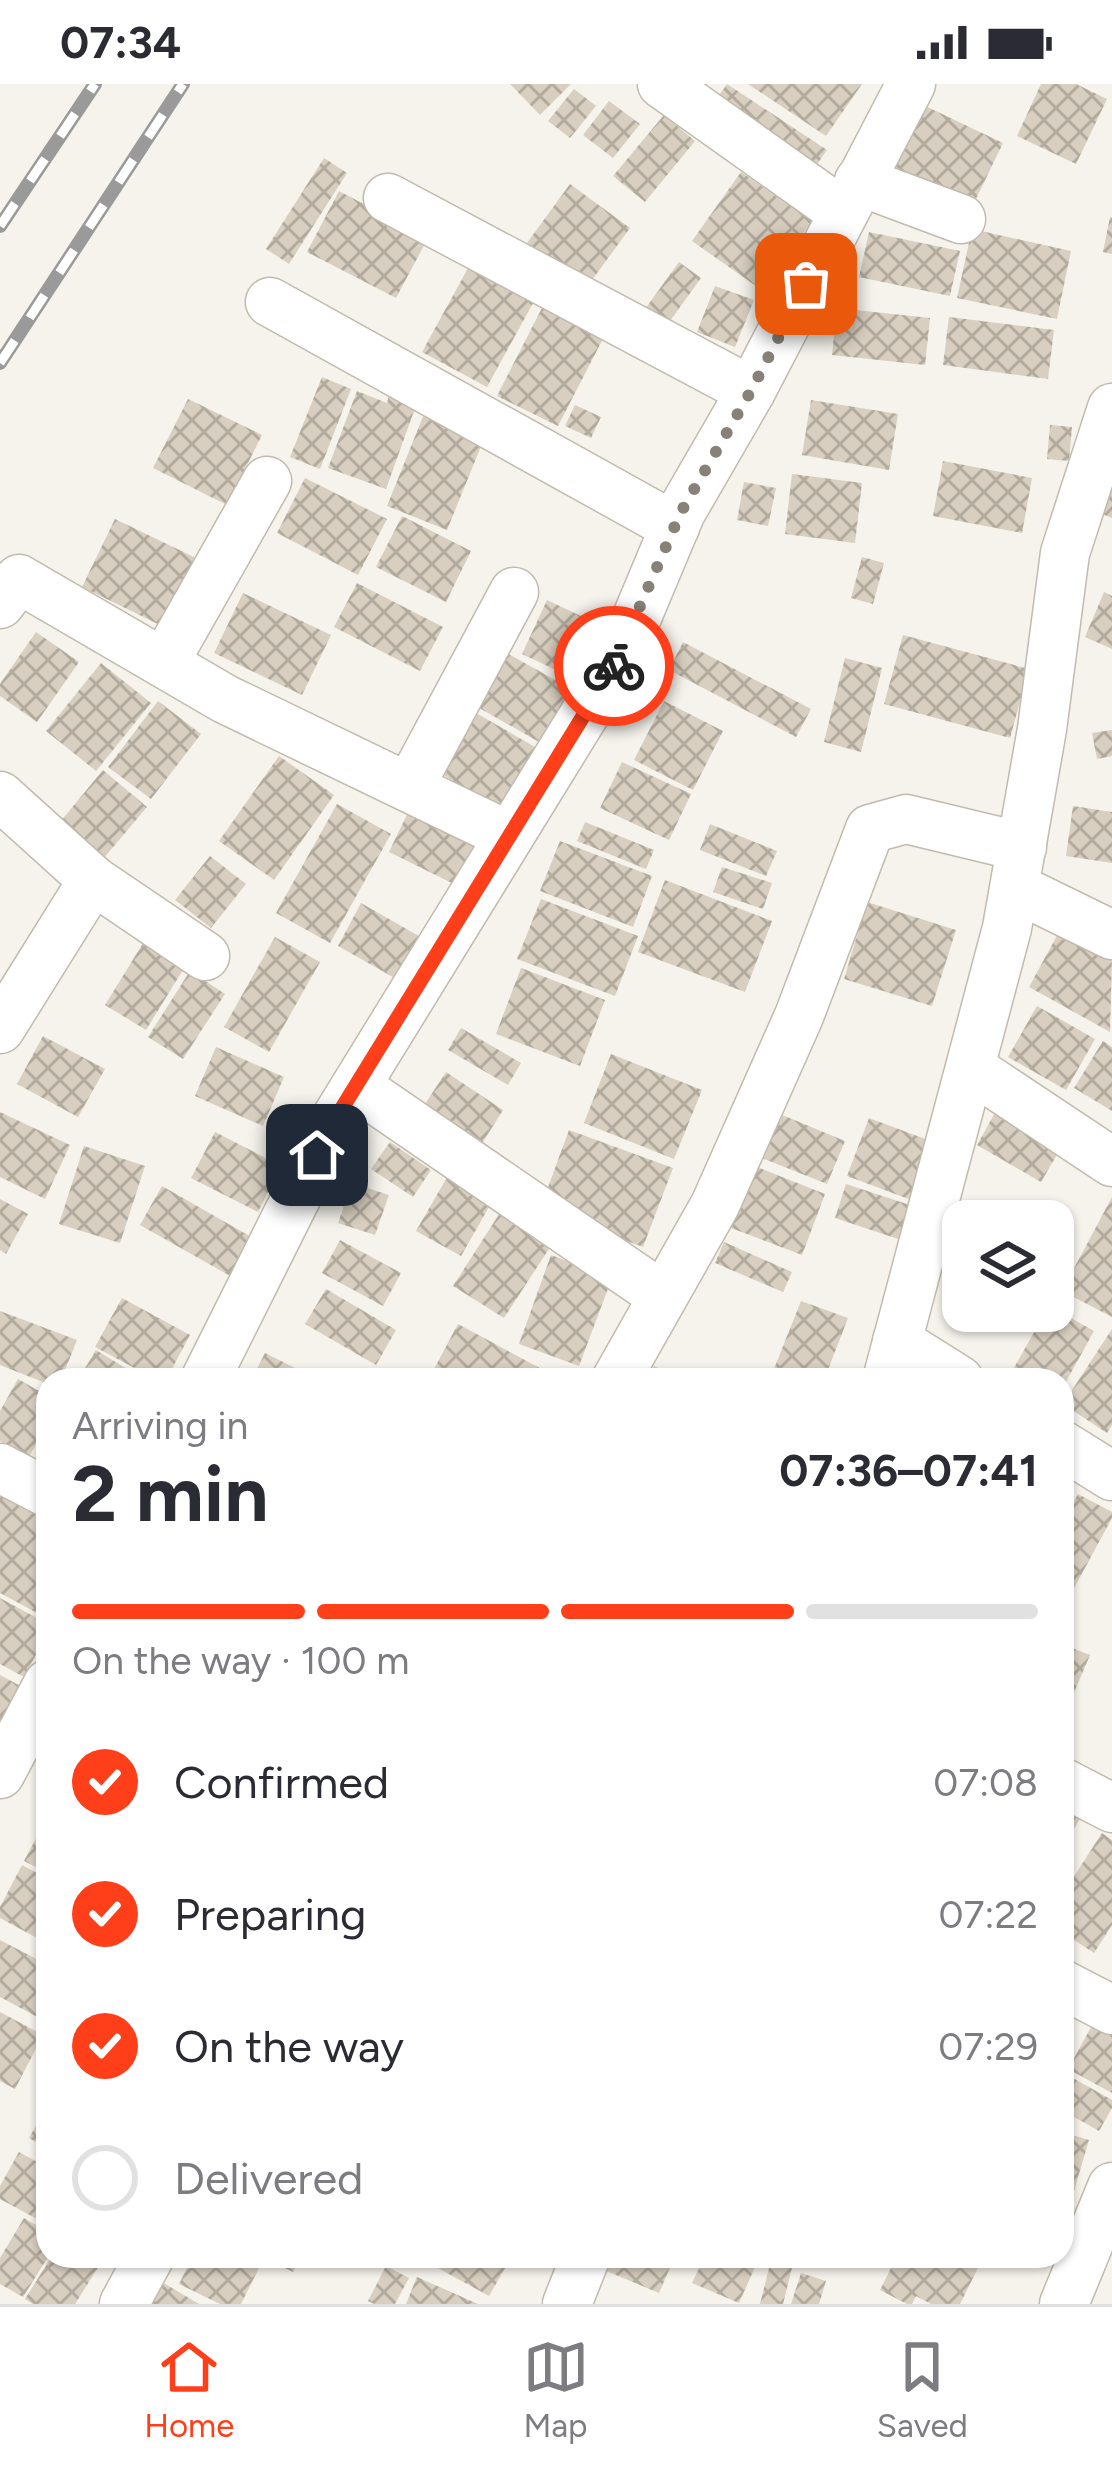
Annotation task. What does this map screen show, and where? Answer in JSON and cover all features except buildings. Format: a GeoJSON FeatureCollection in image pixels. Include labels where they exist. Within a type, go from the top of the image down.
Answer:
{"type":"FeatureCollection","features":[{"type":"Feature","properties":{"kind":"street"},"geometry":{"type":"LineString","coordinates":[[662,84],[850,197],[962,218]]}},
{"type":"Feature","properties":{"kind":"street"},"geometry":{"type":"LineString","coordinates":[[211,1368],[336,1118],[620,655],[675,527],[911,84]]}},
{"type":"Feature","properties":{"kind":"street"},"geometry":{"type":"LineString","coordinates":[[388,198],[751,391]]}},
{"type":"Feature","properties":{"kind":"street"},"geometry":{"type":"LineString","coordinates":[[269,302],[675,527]]}},
{"type":"Feature","properties":{"kind":"street"},"geometry":{"type":"LineString","coordinates":[[892,1361],[972,1069],[1019,868],[1065,553],[1112,408]]}},
{"type":"Feature","properties":{"kind":"street"},"geometry":{"type":"LineString","coordinates":[[164,663],[267,481]]}},
{"type":"Feature","properties":{"kind":"street"},"geometry":{"type":"LineString","coordinates":[[0,604],[19,578],[225,699],[509,836]]}},
{"type":"Feature","properties":{"kind":"street"},"geometry":{"type":"LineString","coordinates":[[410,786],[514,592]]}},
{"type":"Feature","properties":{"kind":"street"},"geometry":{"type":"LineString","coordinates":[[0,796],[93,880],[205,956]]}},
{"type":"Feature","properties":{"kind":"street"},"geometry":{"type":"LineString","coordinates":[[622,1368],[715,1205],[799,1016],[870,829],[906,819],[1019,868],[1112,935]]}},
{"type":"Feature","properties":{"kind":"street"},"geometry":{"type":"LineString","coordinates":[[0,1029],[93,880]]}},
{"type":"Feature","properties":{"kind":"street"},"geometry":{"type":"LineString","coordinates":[[972,1069],[1112,1162]]}},
{"type":"Feature","properties":{"kind":"street"},"geometry":{"type":"LineString","coordinates":[[356,1086],[661,1295]]}},
{"type":"Feature","properties":{"kind":"street"},"geometry":{"type":"LineString","coordinates":[[1074,1452],[1112,1476]]}},
{"type":"Feature","properties":{"kind":"street"},"geometry":{"type":"LineString","coordinates":[[0,1468],[36,1487]]}},
{"type":"Feature","properties":{"kind":"street"},"geometry":{"type":"LineString","coordinates":[[0,1774],[36,1706]]}},
{"type":"Feature","properties":{"kind":"street"},"geometry":{"type":"LineString","coordinates":[[1074,1788],[1112,1808]]}},
{"type":"Feature","properties":{"kind":"street"},"geometry":{"type":"LineString","coordinates":[[1074,1990],[1112,2010]]}},
{"type":"Feature","properties":{"kind":"street"},"geometry":{"type":"LineString","coordinates":[[1064,2304],[1112,2187]]}},
{"type":"Feature","properties":{"kind":"street"},"geometry":{"type":"LineString","coordinates":[[124,2304],[144,2268]]}},
{"type":"Feature","properties":{"kind":"street"},"geometry":{"type":"LineString","coordinates":[[567,2304],[581,2268]]}},
{"type":"Feature","properties":{"kind":"railway"},"geometry":{"type":"LineString","coordinates":[[0,226],[95,84]]}},
{"type":"Feature","properties":{"kind":"railway"},"geometry":{"type":"LineString","coordinates":[[0,363],[183,84]]}},
{"type":"Feature","properties":{"kind":"way so far"},"geometry":{"type":"LineString","coordinates":[[614,666],[681,512],[806,284]]}},
{"type":"Feature","properties":{"kind":"route"},"geometry":{"type":"LineString","coordinates":[[317,1155],[614,666]]}}]}
